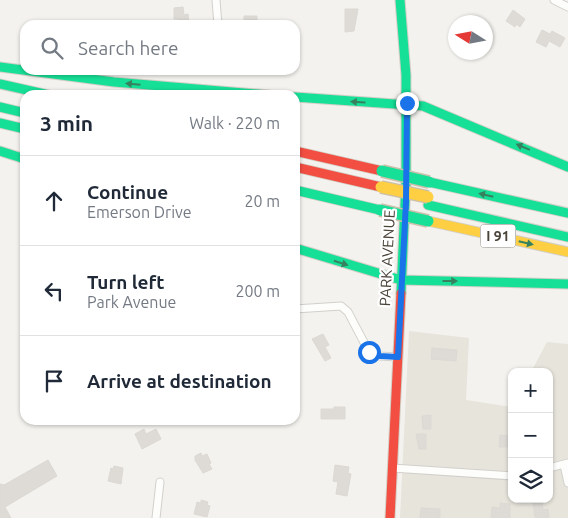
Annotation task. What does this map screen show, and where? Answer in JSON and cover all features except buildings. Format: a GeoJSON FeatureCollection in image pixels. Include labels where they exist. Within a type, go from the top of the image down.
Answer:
{"type":"FeatureCollection","features":[{"type":"Feature","properties":{"kind":"main road","name":"PARK AVENUE"},"geometry":{"type":"LineString","coordinates":[[390,518],[406,202],[407,103],[400,0]]}},
{"type":"Feature","properties":{"kind":"main road"},"geometry":{"type":"LineString","coordinates":[[0,67],[20,70]]}},
{"type":"Feature","properties":{"kind":"main road"},"geometry":{"type":"LineString","coordinates":[[56,75],[91,80],[210,90]]}},
{"type":"Feature","properties":{"kind":"main road"},"geometry":{"type":"LineString","coordinates":[[0,84],[27,90]]}},
{"type":"Feature","properties":{"kind":"main road"},"geometry":{"type":"LineString","coordinates":[[300,97],[407,103],[427,107],[568,166]]}},
{"type":"Feature","properties":{"kind":"main road"},"geometry":{"type":"LineString","coordinates":[[0,99],[20,104]]}},
{"type":"Feature","properties":{"kind":"main road"},"geometry":{"type":"LineString","coordinates":[[0,107],[20,112]]}},
{"type":"Feature","properties":{"kind":"main road"},"geometry":{"type":"LineString","coordinates":[[0,123],[20,128]]}},
{"type":"Feature","properties":{"kind":"main road"},"geometry":{"type":"LineString","coordinates":[[0,151],[20,157]]}},
{"type":"Feature","properties":{"kind":"main road","name":"I 91"},"geometry":{"type":"LineString","coordinates":[[300,152],[568,213]]}},
{"type":"Feature","properties":{"kind":"main road"},"geometry":{"type":"LineString","coordinates":[[300,168],[381,191]]}},
{"type":"Feature","properties":{"kind":"main road"},"geometry":{"type":"LineString","coordinates":[[300,176],[568,229]]}},
{"type":"Feature","properties":{"kind":"main road","name":"I 91"},"geometry":{"type":"LineString","coordinates":[[300,191],[568,252]]}},
{"type":"Feature","properties":{"kind":"main road"},"geometry":{"type":"LineString","coordinates":[[428,201],[568,237]]}},
{"type":"Feature","properties":{"kind":"main road"},"geometry":{"type":"LineString","coordinates":[[300,250],[401,280],[568,284]]}},
{"type":"Feature","properties":{"kind":"street"},"geometry":{"type":"LineString","coordinates":[[216,0],[218,20]]}},
{"type":"Feature","properties":{"kind":"street"},"geometry":{"type":"LineString","coordinates":[[554,0],[568,7]]}},
{"type":"Feature","properties":{"kind":"street"},"geometry":{"type":"LineString","coordinates":[[300,309],[341,306],[348,312],[369,352],[380,356],[398,357]]}},
{"type":"Feature","properties":{"kind":"street"},"geometry":{"type":"LineString","coordinates":[[553,467],[566,464],[568,483]]}},
{"type":"Feature","properties":{"kind":"street"},"geometry":{"type":"LineString","coordinates":[[392,468],[508,476]]}},
{"type":"Feature","properties":{"kind":"street"},"geometry":{"type":"LineString","coordinates":[[156,518],[160,482]]}},
{"type":"Feature","properties":{"kind":"shaded area"},"geometry":{"type":"Polygon","coordinates":[[[409,331],[469,338],[466,400],[508,406],[508,503],[553,503],[553,368],[533,368],[547,342],[568,344],[568,518],[400,518],[409,331]]]}},
{"type":"Feature","properties":{"kind":"traffic: fast"},"geometry":{"type":"LineString","coordinates":[[400,0],[406,75],[406,181],[401,293]]}},
{"type":"Feature","properties":{"kind":"traffic: fast"},"geometry":{"type":"LineString","coordinates":[[0,67],[20,70]]}},
{"type":"Feature","properties":{"kind":"traffic: fast"},"geometry":{"type":"LineString","coordinates":[[61,75],[114,82],[209,90]]}},
{"type":"Feature","properties":{"kind":"traffic: fast"},"geometry":{"type":"LineString","coordinates":[[0,84],[27,90]]}},
{"type":"Feature","properties":{"kind":"traffic: fast"},"geometry":{"type":"LineString","coordinates":[[300,97],[423,106],[568,167]]}},
{"type":"Feature","properties":{"kind":"traffic: fast"},"geometry":{"type":"LineString","coordinates":[[0,107],[20,112]]}},
{"type":"Feature","properties":{"kind":"traffic: fast"},"geometry":{"type":"LineString","coordinates":[[0,123],[20,128]]}},
{"type":"Feature","properties":{"kind":"traffic: fast"},"geometry":{"type":"LineString","coordinates":[[0,151],[20,157]]}},
{"type":"Feature","properties":{"kind":"traffic: fast"},"geometry":{"type":"LineString","coordinates":[[382,171],[429,182]]}},
{"type":"Feature","properties":{"kind":"traffic: fast"},"geometry":{"type":"LineString","coordinates":[[429,182],[568,213]]}},
{"type":"Feature","properties":{"kind":"traffic: fast"},"geometry":{"type":"LineString","coordinates":[[300,191],[380,210]]}},
{"type":"Feature","properties":{"kind":"traffic: fast"},"geometry":{"type":"LineString","coordinates":[[428,205],[568,237]]}},
{"type":"Feature","properties":{"kind":"traffic: fast"},"geometry":{"type":"LineString","coordinates":[[380,210],[428,221]]}},
{"type":"Feature","properties":{"kind":"traffic: fast"},"geometry":{"type":"LineString","coordinates":[[300,250],[401,280],[568,284]]}},
{"type":"Feature","properties":{"kind":"traffic: slow"},"geometry":{"type":"LineString","coordinates":[[381,187],[428,197]]}},
{"type":"Feature","properties":{"kind":"traffic: slow"},"geometry":{"type":"LineString","coordinates":[[428,221],[568,252]]}},
{"type":"Feature","properties":{"kind":"traffic: jam"},"geometry":{"type":"LineString","coordinates":[[300,152],[382,171]]}},
{"type":"Feature","properties":{"kind":"traffic: jam"},"geometry":{"type":"LineString","coordinates":[[300,168],[381,187]]}},
{"type":"Feature","properties":{"kind":"traffic: jam"},"geometry":{"type":"LineString","coordinates":[[390,518],[401,293]]}},
{"type":"Feature","properties":{"kind":"route"},"geometry":{"type":"LineString","coordinates":[[369,352],[380,356],[398,357],[406,202],[407,103]]}}]}
